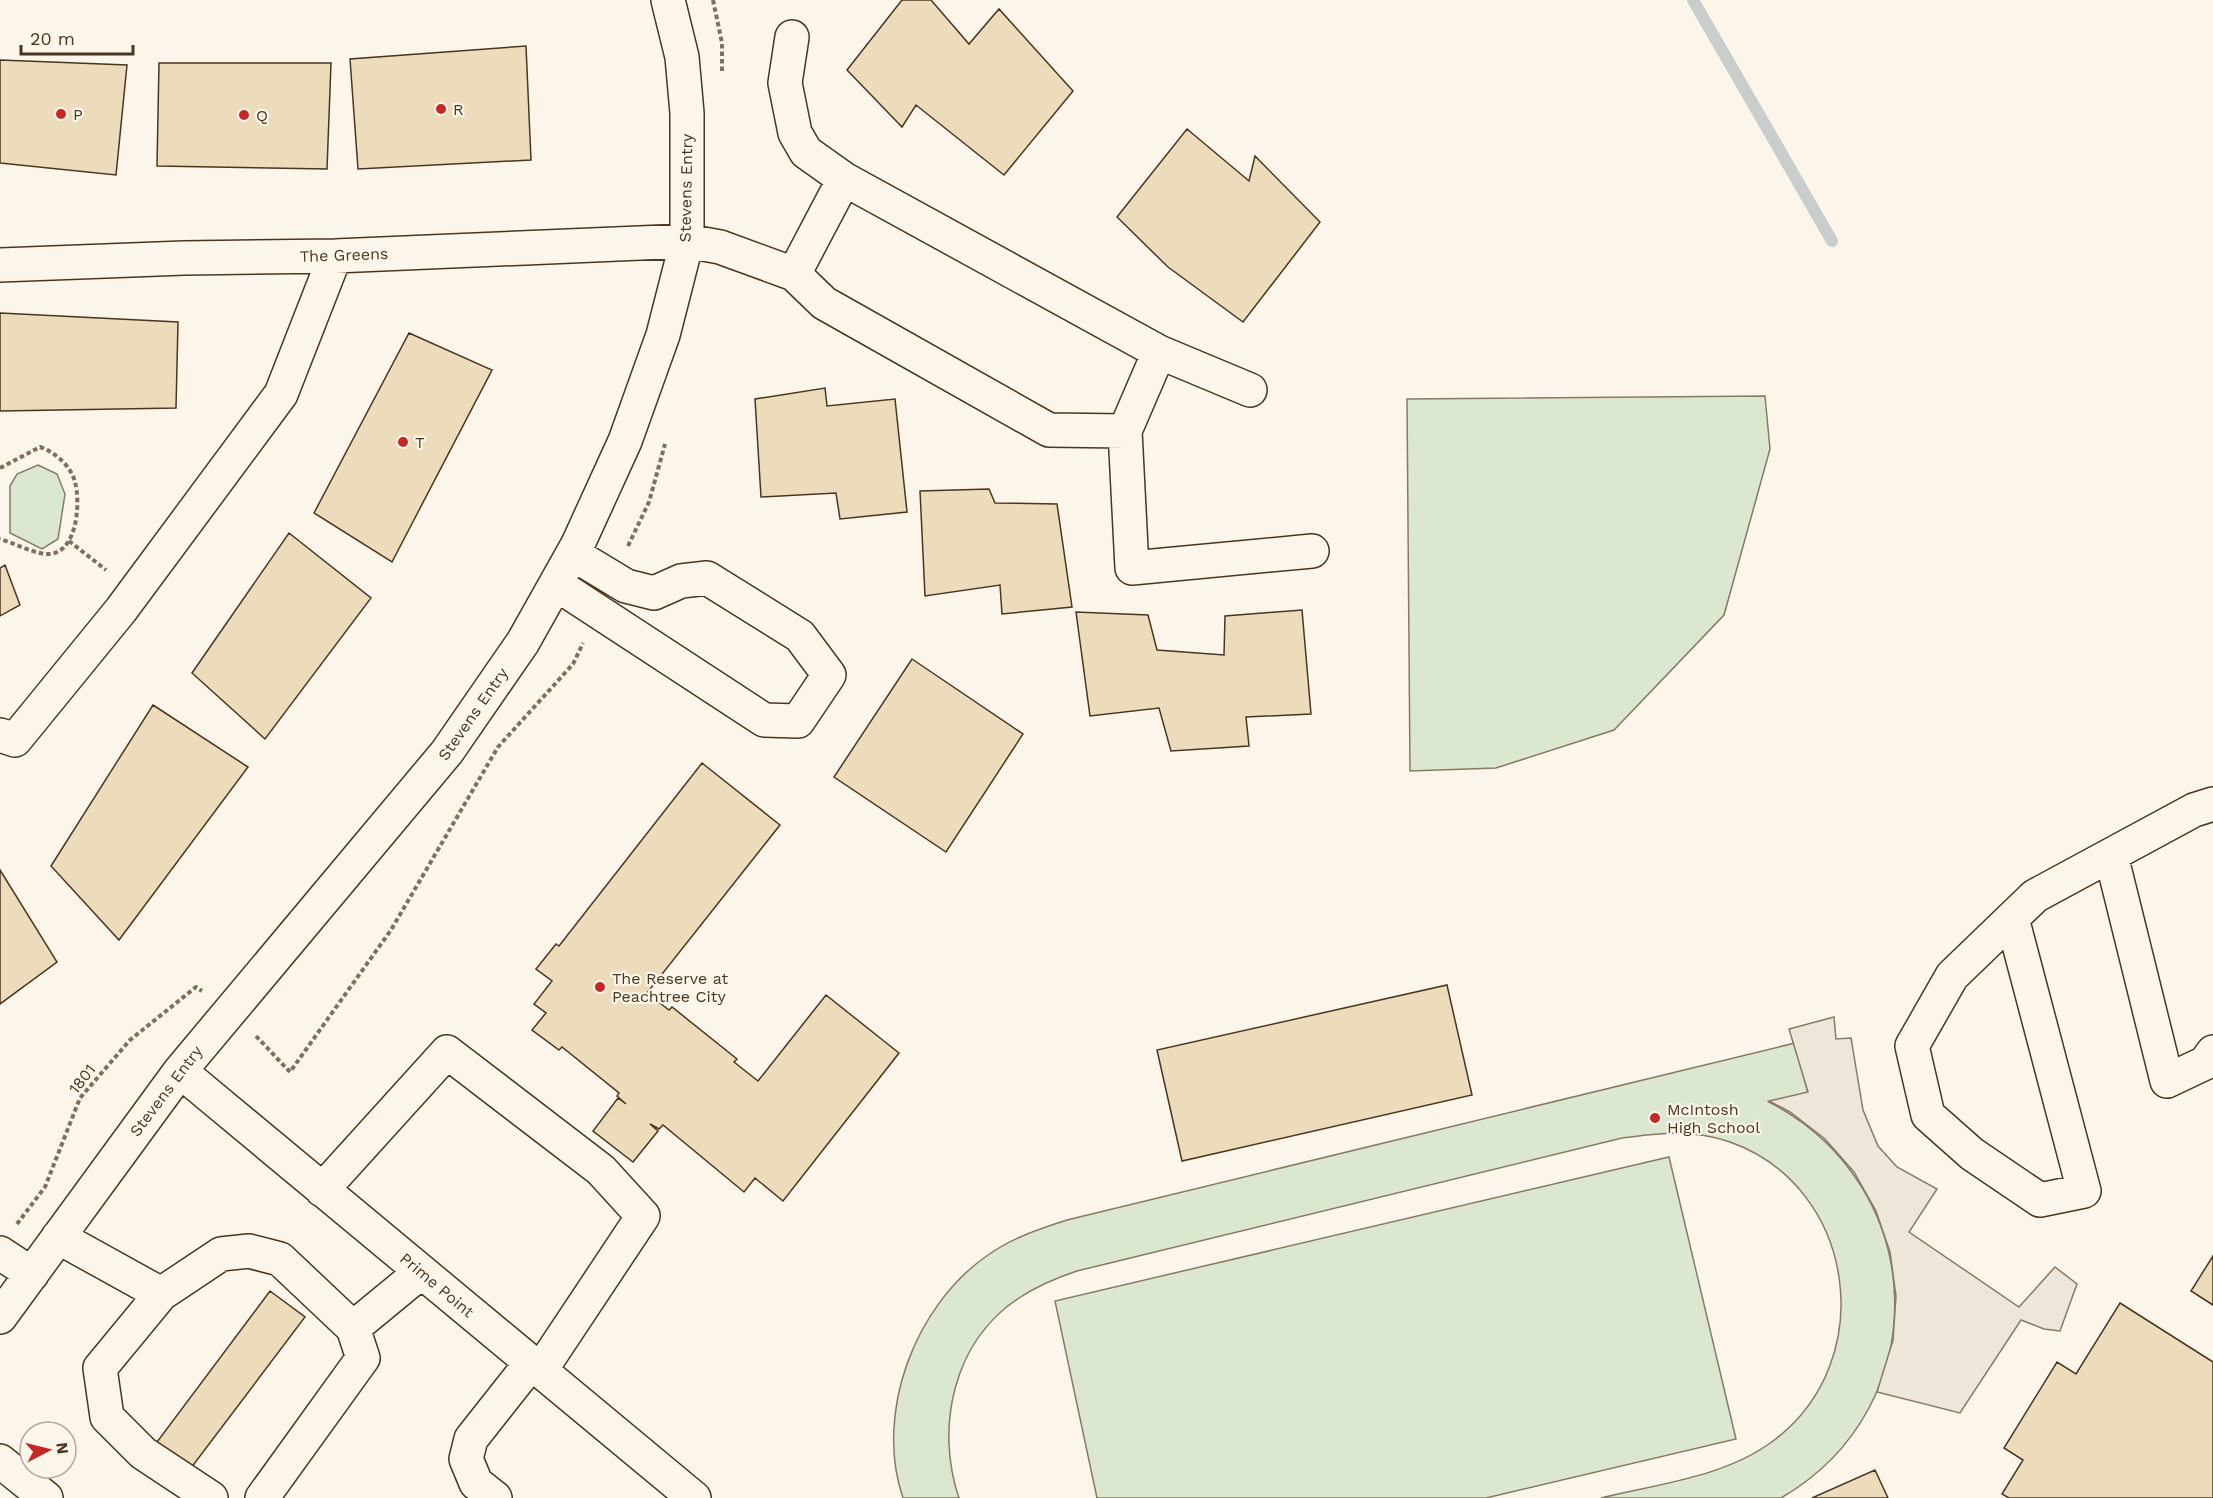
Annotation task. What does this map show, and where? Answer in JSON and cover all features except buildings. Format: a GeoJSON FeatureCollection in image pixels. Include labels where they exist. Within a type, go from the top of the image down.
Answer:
{"type":"FeatureCollection","features":[{"type":"Feature","properties":{"kind":"street","name":"Stevens Entry"},"geometry":{"type":"LineString","coordinates":[[0,1317],[180,1071],[447,752],[523,642],[573,554],[625,441],[663,335],[687,241],[687,113],[682,57],[668,0]]}},
{"type":"Feature","properties":{"kind":"street"},"geometry":{"type":"LineString","coordinates":[[792,37],[785,83],[795,134],[806,152],[844,179],[1159,352],[1250,390]]}},
{"type":"Feature","properties":{"kind":"street"},"geometry":{"type":"LineString","coordinates":[[844,179],[794,274],[824,303],[1049,430],[1125,431]]}},
{"type":"Feature","properties":{"kind":"street","name":"The Greens"},"geometry":{"type":"LineString","coordinates":[[0,265],[184,258],[335,256],[687,241],[720,247],[794,274]]}},
{"type":"Feature","properties":{"kind":"street"},"geometry":{"type":"LineString","coordinates":[[0,735],[15,741],[135,591],[281,394],[335,256]]}},
{"type":"Feature","properties":{"kind":"street"},"geometry":{"type":"LineString","coordinates":[[1159,352],[1125,431],[1132,568],[1311,551]]}},
{"type":"Feature","properties":{"kind":"street"},"geometry":{"type":"LineString","coordinates":[[556,584],[764,720],[798,721],[829,675],[800,636],[706,578],[681,581],[654,594],[626,586],[573,554]]}},
{"type":"Feature","properties":{"kind":"street"},"geometry":{"type":"LineString","coordinates":[[2012,918],[2084,1191],[2040,1200],[1972,1154],[1928,1116],[1912,1046],[1952,976],[2012,918],[2035,896],[2194,810],[2213,804]]}},
{"type":"Feature","properties":{"kind":"street"},"geometry":{"type":"LineString","coordinates":[[2111,855],[2167,1081],[2205,1064],[2213,1052]]}},
{"type":"Feature","properties":{"kind":"street"},"geometry":{"type":"LineString","coordinates":[[322,1190],[447,1052],[601,1170],[643,1216],[592,1293],[536,1367],[471,1439],[466,1460],[476,1483],[495,1498]]}},
{"type":"Feature","properties":{"kind":"street","name":"Prime Point"},"geometry":{"type":"LineString","coordinates":[[180,1071],[694,1498]]}},
{"type":"Feature","properties":{"kind":"street"},"geometry":{"type":"LineString","coordinates":[[58,1238],[161,1294]]}},
{"type":"Feature","properties":{"kind":"street"},"geometry":{"type":"LineString","coordinates":[[6,1241],[32,1274]]}},
{"type":"Feature","properties":{"kind":"street"},"geometry":{"type":"LineString","coordinates":[[211,1498],[143,1453],[107,1417],[100,1368],[161,1294],[221,1254],[249,1251],[280,1259],[353,1328],[363,1358],[262,1498]]}},
{"type":"Feature","properties":{"kind":"street"},"geometry":{"type":"LineString","coordinates":[[353,1328],[421,1272]]}},
{"type":"Feature","properties":{"kind":"street"},"geometry":{"type":"LineString","coordinates":[[0,1461],[46,1498]]}},
{"type":"Feature","properties":{"kind":"path"},"geometry":{"type":"LineString","coordinates":[[0,468],[40,447],[52,451],[66,465],[75,482],[75,530],[65,547],[46,554],[0,539]]}},
{"type":"Feature","properties":{"kind":"path"},"geometry":{"type":"LineString","coordinates":[[69,541],[135,591]]}},
{"type":"Feature","properties":{"kind":"path","name":"1801"},"geometry":{"type":"LineString","coordinates":[[6,1241],[45,1187],[80,1098],[130,1040],[196,987],[231,1010]]}},
{"type":"Feature","properties":{"kind":"green space"},"geometry":{"type":"Polygon","coordinates":[[[1765,396],[1770,449],[1724,615],[1614,730],[1496,768],[1410,771],[1407,399],[1765,396]]]}},
{"type":"Feature","properties":{"kind":"green space"},"geometry":{"type":"Polygon","coordinates":[[[38,465],[57,474],[65,494],[58,539],[42,549],[10,533],[10,486],[17,474],[38,465]]]}},
{"type":"Feature","properties":{"kind":"green space"},"geometry":{"type":"Polygon","coordinates":[[[1795,1043],[1808,1093],[1769,1102],[1822,1139],[1861,1186],[1885,1240],[1895,1297],[1889,1354],[1868,1409],[1832,1458],[1781,1498],[1601,1498],[1713,1471],[1754,1453],[1773,1441],[1807,1407],[1829,1367],[1840,1324],[1839,1279],[1828,1236],[1805,1197],[1773,1165],[1730,1142],[1703,1135],[1676,1133],[1622,1138],[1077,1271],[1047,1283],[1019,1298],[996,1316],[978,1338],[965,1362],[955,1388],[950,1415],[949,1443],[952,1471],[959,1498],[903,1498],[895,1465],[894,1431],[898,1397],[907,1363],[921,1331],[940,1302],[962,1276],[988,1255],[1016,1239],[1067,1220],[1795,1043]]]}},
{"type":"Feature","properties":{"kind":"green space"},"geometry":{"type":"Polygon","coordinates":[[[1669,1157],[1736,1439],[1486,1498],[1097,1498],[1055,1301],[1669,1157]]]}},
{"type":"Feature","properties":{"kind":"shaded area"},"geometry":{"type":"Polygon","coordinates":[[[1834,1017],[1836,1039],[1851,1038],[1863,1110],[1878,1146],[1897,1167],[1937,1189],[1909,1232],[2019,1307],[2055,1267],[2077,1284],[2060,1331],[2044,1329],[2021,1320],[1960,1413],[1877,1392],[1893,1340],[1896,1296],[1890,1252],[1876,1211],[1854,1172],[1825,1139],[1790,1112],[1769,1101],[1808,1092],[1789,1029],[1834,1017]]]}},
{"type":"Feature","properties":{"kind":"waterway"},"geometry":{"type":"LineString","coordinates":[[1693,0],[1832,241]]}},
{"type":"Feature","properties":{"kind":"place","name":"R"},"geometry":{"type":"Point","coordinates":[441,109]}},
{"type":"Feature","properties":{"kind":"place","name":"P"},"geometry":{"type":"Point","coordinates":[61,114]}},
{"type":"Feature","properties":{"kind":"place","name":"Q"},"geometry":{"type":"Point","coordinates":[244,115]}},
{"type":"Feature","properties":{"kind":"place","name":"T"},"geometry":{"type":"Point","coordinates":[403,442]}},
{"type":"Feature","properties":{"kind":"place","name":"The Reserve at Peachtree City"},"geometry":{"type":"Point","coordinates":[600,987]}},
{"type":"Feature","properties":{"kind":"place","name":"McIntosh High School"},"geometry":{"type":"Point","coordinates":[1655,1118]}}]}
